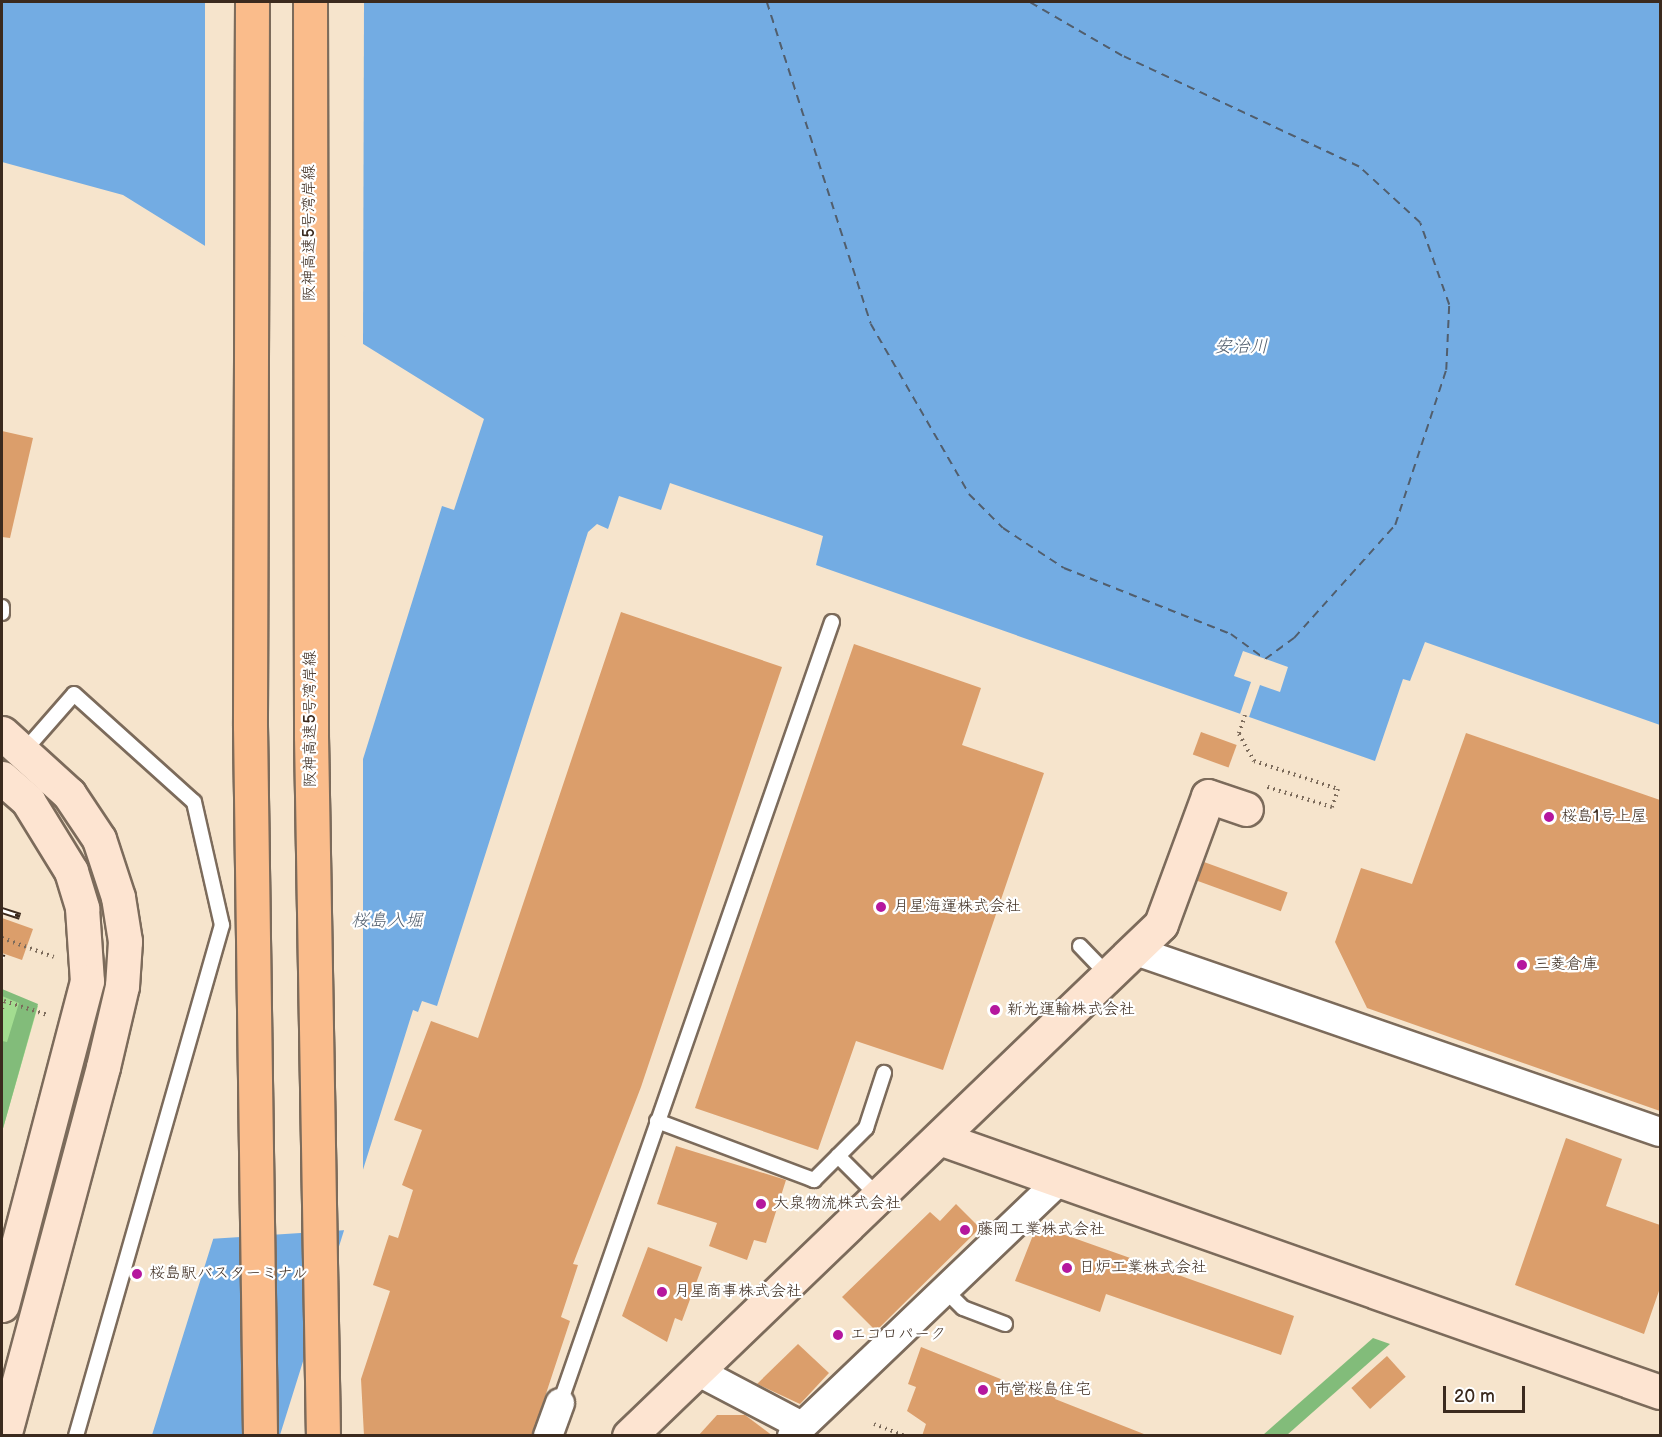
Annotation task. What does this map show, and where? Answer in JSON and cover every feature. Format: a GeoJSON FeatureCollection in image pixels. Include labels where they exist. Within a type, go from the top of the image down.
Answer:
{"type":"FeatureCollection","features":[{"type":"Feature","properties":{"kind":"highway"},"geometry":{"type":"LineString","coordinates":[[252,2],[250,726],[260,1436]]}},
{"type":"Feature","properties":{"kind":"highway","name":"阪神高速5号湾岸線"},"geometry":{"type":"LineString","coordinates":[[310,2],[311,736],[323,1436]]}},
{"type":"Feature","properties":{"kind":"street"},"geometry":{"type":"LineString","coordinates":[[4,1436],[103,1067],[122,986],[125,941],[118,897],[99,839],[69,794],[13,741]]}},
{"type":"Feature","properties":{"kind":"street"},"geometry":{"type":"LineString","coordinates":[[2,778],[28,801],[71,871],[82,908],[87,981],[2,1305]]}},
{"type":"Feature","properties":{"kind":"street"},"geometry":{"type":"LineString","coordinates":[[629,1436],[942,1139],[1110,977],[1161,924],[1208,796],[1246,809]]}},
{"type":"Feature","properties":{"kind":"street"},"geometry":{"type":"LineString","coordinates":[[1136,951],[1660,1132]]}},
{"type":"Feature","properties":{"kind":"street"},"geometry":{"type":"LineString","coordinates":[[942,1139],[1660,1392]]}},
{"type":"Feature","properties":{"kind":"street"},"geometry":{"type":"LineString","coordinates":[[699,1372],[797,1431],[1060,1180]]}},
{"type":"Feature","properties":{"kind":"street"},"geometry":{"type":"LineString","coordinates":[[548,1436],[560,1402]]}},
{"type":"Feature","properties":{"kind":"lane"},"geometry":{"type":"LineString","coordinates":[[2,607],[2,614]]}},
{"type":"Feature","properties":{"kind":"lane"},"geometry":{"type":"LineString","coordinates":[[560,1402],[832,622]]}},
{"type":"Feature","properties":{"kind":"lane"},"geometry":{"type":"LineString","coordinates":[[13,741],[74,694],[194,802],[222,925],[76,1436]]}},
{"type":"Feature","properties":{"kind":"lane"},"geometry":{"type":"LineString","coordinates":[[1080,946],[1110,977]]}},
{"type":"Feature","properties":{"kind":"lane"},"geometry":{"type":"LineString","coordinates":[[657,1120],[814,1180],[866,1128],[884,1072]]}},
{"type":"Feature","properties":{"kind":"lane"},"geometry":{"type":"LineString","coordinates":[[838,1156],[880,1198]]}},
{"type":"Feature","properties":{"kind":"lane"},"geometry":{"type":"LineString","coordinates":[[945,1290],[963,1308],[1005,1324]]}},
{"type":"Feature","properties":{"kind":"path"},"geometry":{"type":"LineString","coordinates":[[1245,716],[1239,734],[1254,761],[1338,789],[1332,807],[1268,785]]}},
{"type":"Feature","properties":{"kind":"path"},"geometry":{"type":"LineString","coordinates":[[2,938],[54,957]]}},
{"type":"Feature","properties":{"kind":"path"},"geometry":{"type":"LineString","coordinates":[[2,1009],[4,1001],[48,1015]]}},
{"type":"Feature","properties":{"kind":"path"},"geometry":{"type":"LineString","coordinates":[[874,1424],[905,1436]]}},
{"type":"Feature","properties":{"kind":"green space"},"geometry":{"type":"Polygon","coordinates":[[[2,989],[38,1004],[2,1132],[2,1041],[7,1042],[19,1003],[2,996],[2,989]]]}},
{"type":"Feature","properties":{"kind":"green space"},"geometry":{"type":"Polygon","coordinates":[[[2,994],[38,1006],[2,1132],[2,994]]]}},
{"type":"Feature","properties":{"kind":"green space"},"geometry":{"type":"Polygon","coordinates":[[[1373,1338],[1390,1344],[1287,1435],[1263,1435],[1373,1338]]]}},
{"type":"Feature","properties":{"kind":"water","name":"安治川"},"geometry":{"type":"Polygon","coordinates":[[[2,2],[1660,2],[1660,725],[1425,642],[1410,681],[1403,679],[1375,761],[816,565],[823,536],[670,483],[661,510],[619,496],[608,529],[597,524],[588,532],[437,1006],[422,1001],[418,1012],[413,1010],[280,1435],[152,1435],[442,506],[454,510],[484,419],[123,195],[2,162],[2,2]]]}},
{"type":"Feature","properties":{"kind":"pier"},"geometry":{"type":"Polygon","coordinates":[[[205,2],[364,2],[363,348],[205,250],[205,2]]]}},
{"type":"Feature","properties":{"kind":"pier"},"geometry":{"type":"Polygon","coordinates":[[[1243,651],[1288,667],[1280,692],[1260,685],[1249,717],[1240,714],[1251,682],[1234,676],[1243,651]]]}},
{"type":"Feature","properties":{"kind":"pier"},"geometry":{"type":"Polygon","coordinates":[[[363,745],[363,1180],[347,1230],[209,1239],[363,745]]]}},
{"type":"Feature","properties":{"kind":"building"},"geometry":{"type":"Polygon","coordinates":[[[2,431],[33,438],[10,538],[2,537],[2,431]]]}},
{"type":"Feature","properties":{"kind":"building"},"geometry":{"type":"Polygon","coordinates":[[[621,612],[782,667],[641,1087],[573,1264],[578,1265],[561,1317],[570,1321],[532,1436],[364,1436],[361,1379],[390,1291],[373,1285],[389,1235],[398,1238],[413,1190],[402,1185],[422,1130],[394,1120],[431,1021],[478,1038],[621,612]]]}},
{"type":"Feature","properties":{"kind":"building","name":"月星海運株式会社"},"geometry":{"type":"Polygon","coordinates":[[[854,644],[981,688],[962,745],[1044,773],[943,1070],[856,1041],[818,1150],[695,1108],[854,644]]]}},
{"type":"Feature","properties":{"kind":"building"},"geometry":{"type":"Polygon","coordinates":[[[1201,732],[1237,745],[1228,768],[1193,755],[1201,732]]]}},
{"type":"Feature","properties":{"kind":"building"},"geometry":{"type":"Polygon","coordinates":[[[1466,733],[1660,800],[1660,1111],[1367,1008],[1335,942],[1361,868],[1412,884],[1466,733]]]}},
{"type":"Feature","properties":{"kind":"building"},"geometry":{"type":"Polygon","coordinates":[[[1204,862],[1288,892],[1281,911],[1197,881],[1204,862]]]}},
{"type":"Feature","properties":{"kind":"building"},"geometry":{"type":"Polygon","coordinates":[[[2,918],[33,929],[22,960],[2,953],[2,918]]]}},
{"type":"Feature","properties":{"kind":"building"},"geometry":{"type":"Polygon","coordinates":[[[1566,1138],[1622,1159],[1606,1206],[1660,1225],[1660,1288],[1644,1334],[1515,1285],[1566,1138]]]}},
{"type":"Feature","properties":{"kind":"building"},"geometry":{"type":"Polygon","coordinates":[[[676,1146],[786,1180],[766,1243],[754,1240],[747,1260],[709,1246],[717,1223],[657,1204],[676,1146]]]}},
{"type":"Feature","properties":{"kind":"building"},"geometry":{"type":"Polygon","coordinates":[[[956,1204],[980,1228],[876,1331],[842,1297],[930,1212],[940,1221],[956,1204]]]}},
{"type":"Feature","properties":{"kind":"building"},"geometry":{"type":"Polygon","coordinates":[[[1037,1225],[1294,1316],[1281,1355],[1106,1294],[1100,1312],[1015,1281],[1037,1225]]]}},
{"type":"Feature","properties":{"kind":"building","name":"月星商事株式会社"},"geometry":{"type":"Polygon","coordinates":[[[648,1247],[702,1267],[682,1321],[675,1318],[667,1342],[622,1316],[648,1247]]]}},
{"type":"Feature","properties":{"kind":"building"},"geometry":{"type":"Polygon","coordinates":[[[798,1344],[829,1373],[800,1404],[757,1384],[798,1344]]]}},
{"type":"Feature","properties":{"kind":"building","name":"市営桜島住宅"},"geometry":{"type":"Polygon","coordinates":[[[921,1347],[1023,1388],[1026,1381],[1057,1392],[1055,1399],[1149,1436],[922,1436],[926,1424],[907,1411],[916,1387],[908,1384],[921,1347]]]}},
{"type":"Feature","properties":{"kind":"building"},"geometry":{"type":"Polygon","coordinates":[[[1387,1356],[1406,1377],[1370,1409],[1351,1388],[1387,1356]]]}},
{"type":"Feature","properties":{"kind":"building"},"geometry":{"type":"Polygon","coordinates":[[[717,1415],[745,1415],[773,1436],[698,1436],[717,1415]]]}},
{"type":"Feature","properties":{"kind":"ferry route"},"geometry":{"type":"LineString","coordinates":[[767,2],[871,324],[969,494],[1003,528],[1064,568],[1231,634],[1265,659],[1294,638],[1395,525],[1446,370],[1449,305],[1420,223],[1359,167],[1122,56],[1029,2]]}},
{"type":"Feature","properties":{"kind":"railway"},"geometry":{"type":"LineString","coordinates":[[2,910],[20,916]]}},
{"type":"Feature","properties":{"kind":"place","name":"桜島1号上屋"},"geometry":{"type":"Point","coordinates":[1549,817]}},
{"type":"Feature","properties":{"kind":"place","name":"月星海運株式会社"},"geometry":{"type":"Point","coordinates":[881,907]}},
{"type":"Feature","properties":{"kind":"place","name":"三菱倉庫"},"geometry":{"type":"Point","coordinates":[1522,965]}},
{"type":"Feature","properties":{"kind":"place","name":"新光運輸株式会社"},"geometry":{"type":"Point","coordinates":[995,1010]}},
{"type":"Feature","properties":{"kind":"place","name":"大泉物流株式会社"},"geometry":{"type":"Point","coordinates":[761,1204]}},
{"type":"Feature","properties":{"kind":"place","name":"藤岡工業株式会社"},"geometry":{"type":"Point","coordinates":[965,1230]}},
{"type":"Feature","properties":{"kind":"place","name":"日炉工業株式会社"},"geometry":{"type":"Point","coordinates":[1067,1268]}},
{"type":"Feature","properties":{"kind":"place","name":"桜島駅バスターミナル"},"geometry":{"type":"Point","coordinates":[137,1274]}},
{"type":"Feature","properties":{"kind":"place","name":"月星商事株式会社"},"geometry":{"type":"Point","coordinates":[662,1292]}},
{"type":"Feature","properties":{"kind":"place","name":"エコロパーク"},"geometry":{"type":"Point","coordinates":[838,1335]}},
{"type":"Feature","properties":{"kind":"place","name":"市営桜島住宅"},"geometry":{"type":"Point","coordinates":[983,1390]}},
{"type":"Feature","properties":{"kind":"water label","name":"桜島入堀"},"geometry":{"type":"Point","coordinates":[387,921]}}]}
